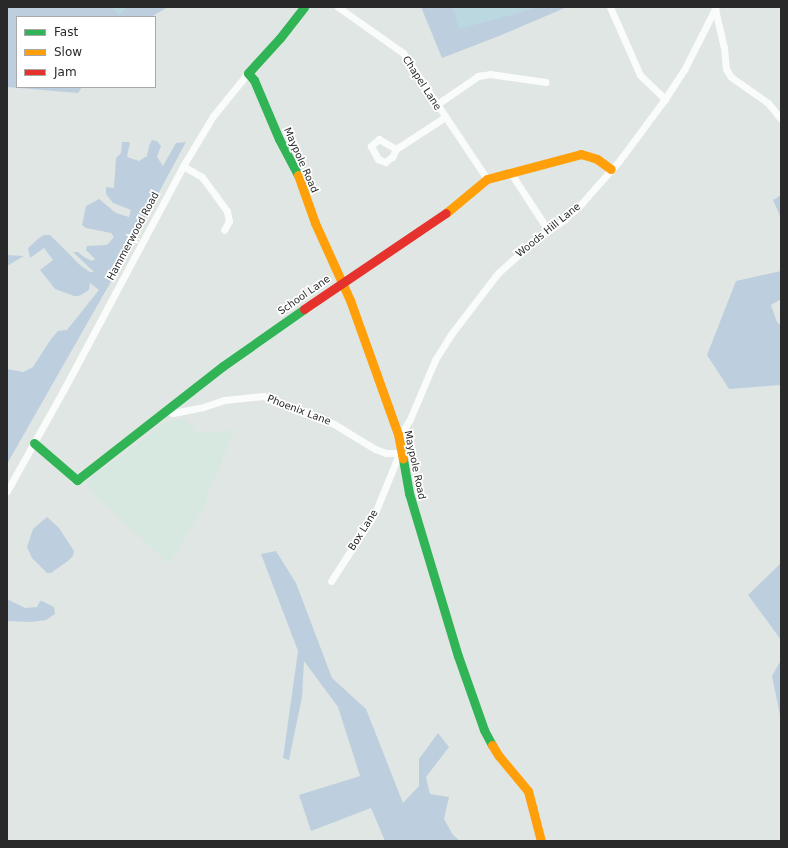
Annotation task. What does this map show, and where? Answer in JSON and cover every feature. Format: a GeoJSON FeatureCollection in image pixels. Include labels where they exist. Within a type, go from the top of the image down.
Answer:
{"type":"FeatureCollection","features":[{"type":"Feature","properties":{"kind":"street","name":"Hammerwood Road"},"geometry":{"type":"LineString","coordinates":[[7,491],[183,166],[213,116],[248,73],[280,38],[304,7]]}},
{"type":"Feature","properties":{"kind":"street","name":"Chapel Lane"},"geometry":{"type":"LineString","coordinates":[[338,7],[403,53],[487,179]]}},
{"type":"Feature","properties":{"kind":"street"},"geometry":{"type":"LineString","coordinates":[[610,7],[640,75],[665,99]]}},
{"type":"Feature","properties":{"kind":"street"},"geometry":{"type":"LineString","coordinates":[[715,8],[724,47],[726,69],[731,77],[768,103],[781,120]]}},
{"type":"Feature","properties":{"kind":"street","name":"Woods Hill Lane"},"geometry":{"type":"LineString","coordinates":[[398,434],[402,432],[410,419],[435,360],[452,333],[498,273],[537,238],[565,219],[581,204],[611,169],[665,99],[684,70],[715,8]]}},
{"type":"Feature","properties":{"kind":"street","name":"Maypole Road"},"geometry":{"type":"LineString","coordinates":[[248,73],[254,80],[279,139],[300,179],[315,223],[350,300],[398,434],[409,493],[458,656],[484,730],[499,756],[528,792],[541,841]]}},
{"type":"Feature","properties":{"kind":"street"},"geometry":{"type":"LineString","coordinates":[[436,104],[478,76],[490,74],[545,82]]}},
{"type":"Feature","properties":{"kind":"street"},"geometry":{"type":"LineString","coordinates":[[396,149],[445,117]]}},
{"type":"Feature","properties":{"kind":"street","name":"School Lane"},"geometry":{"type":"LineString","coordinates":[[34,443],[77,480],[223,366],[342,282],[448,211],[487,179],[581,154],[597,159],[611,169]]}},
{"type":"Feature","properties":{"kind":"street"},"geometry":{"type":"LineString","coordinates":[[183,166],[202,177],[227,211],[229,221],[224,230]]}},
{"type":"Feature","properties":{"kind":"street"},"geometry":{"type":"LineString","coordinates":[[510,172],[548,230]]}},
{"type":"Feature","properties":{"kind":"street","name":"Phoenix Lane"},"geometry":{"type":"LineString","coordinates":[[166,411],[173,413],[203,407],[224,400],[264,396],[334,424],[375,449],[386,453],[401,454]]}},
{"type":"Feature","properties":{"kind":"street","name":"Box Lane"},"geometry":{"type":"LineString","coordinates":[[331,581],[375,513],[401,454]]}},
{"type":"Feature","properties":{"kind":"shaded area"},"geometry":{"type":"Polygon","coordinates":[[[7,7],[168,7],[153,16],[16,16],[16,88],[7,87],[7,7]]]}},
{"type":"Feature","properties":{"kind":"shaded area"},"geometry":{"type":"Polygon","coordinates":[[[112,7],[128,7],[119,15],[112,7]]]}},
{"type":"Feature","properties":{"kind":"shaded area"},"geometry":{"type":"Polygon","coordinates":[[[421,7],[567,7],[442,58],[421,7]]]}},
{"type":"Feature","properties":{"kind":"shaded area"},"geometry":{"type":"Polygon","coordinates":[[[453,7],[540,7],[459,29],[453,7]]]}},
{"type":"Feature","properties":{"kind":"shaded area"},"geometry":{"type":"Polygon","coordinates":[[[19,88],[81,88],[78,93],[19,88]]]}},
{"type":"Feature","properties":{"kind":"shaded area"},"geometry":{"type":"Polygon","coordinates":[[[152,140],[157,141],[161,146],[157,157],[163,166],[176,143],[186,142],[109,285],[7,464],[7,369],[23,372],[33,367],[51,339],[58,331],[67,330],[99,290],[90,283],[89,290],[79,296],[74,296],[55,289],[40,270],[53,260],[44,248],[30,258],[28,248],[44,235],[50,235],[81,266],[90,272],[94,272],[73,252],[78,252],[92,261],[95,259],[86,250],[87,246],[107,245],[114,237],[111,233],[86,228],[82,225],[86,206],[99,199],[116,213],[129,217],[131,210],[113,203],[106,194],[106,187],[114,188],[116,158],[121,153],[122,142],[130,142],[127,157],[139,161],[147,156],[152,140]]]}},
{"type":"Feature","properties":{"kind":"shaded area"},"geometry":{"type":"Polygon","coordinates":[[[781,195],[781,218],[773,200],[781,195]]]}},
{"type":"Feature","properties":{"kind":"shaded area"},"geometry":{"type":"Polygon","coordinates":[[[7,255],[24,256],[7,266],[7,255]]]}},
{"type":"Feature","properties":{"kind":"shaded area"},"geometry":{"type":"Polygon","coordinates":[[[781,271],[781,299],[771,305],[777,322],[781,326],[781,385],[729,389],[707,355],[736,281],[781,271]]]}},
{"type":"Feature","properties":{"kind":"shaded area"},"geometry":{"type":"Polygon","coordinates":[[[185,419],[197,433],[235,430],[207,495],[206,503],[169,564],[97,497],[86,482],[167,422],[185,419]]]}},
{"type":"Feature","properties":{"kind":"shaded area"},"geometry":{"type":"Polygon","coordinates":[[[47,517],[59,528],[74,551],[73,556],[68,561],[51,573],[47,573],[32,558],[27,547],[33,529],[47,517]]]}},
{"type":"Feature","properties":{"kind":"shaded area"},"geometry":{"type":"Polygon","coordinates":[[[276,551],[296,583],[332,678],[366,709],[403,803],[419,786],[419,759],[438,733],[449,747],[426,777],[430,794],[449,797],[444,819],[453,835],[460,841],[385,841],[371,808],[311,831],[299,795],[360,776],[338,707],[304,661],[302,697],[289,760],[283,758],[298,651],[261,554],[276,551]]]}},
{"type":"Feature","properties":{"kind":"shaded area"},"geometry":{"type":"Polygon","coordinates":[[[781,563],[781,640],[748,595],[781,563]]]}},
{"type":"Feature","properties":{"kind":"shaded area"},"geometry":{"type":"Polygon","coordinates":[[[7,599],[25,608],[37,607],[40,601],[42,601],[54,607],[55,614],[46,620],[32,622],[7,621],[7,599]]]}},
{"type":"Feature","properties":{"kind":"shaded area"},"geometry":{"type":"Polygon","coordinates":[[[781,660],[781,721],[772,676],[781,660]]]}},
{"type":"Feature","properties":{"kind":"traffic: fast"},"geometry":{"type":"LineString","coordinates":[[298,175],[279,139],[254,80],[248,73],[280,38],[304,7]]}},
{"type":"Feature","properties":{"kind":"traffic: fast"},"geometry":{"type":"LineString","coordinates":[[34,443],[77,480],[223,366],[304,309]]}},
{"type":"Feature","properties":{"kind":"traffic: fast"},"geometry":{"type":"LineString","coordinates":[[403,459],[409,493],[458,656],[484,730],[492,745]]}},
{"type":"Feature","properties":{"kind":"traffic: slow"},"geometry":{"type":"LineString","coordinates":[[446,213],[487,179],[581,154],[597,159],[611,169]]}},
{"type":"Feature","properties":{"kind":"traffic: slow"},"geometry":{"type":"LineString","coordinates":[[298,175],[315,223],[350,300],[398,434],[403,459]]}},
{"type":"Feature","properties":{"kind":"traffic: slow"},"geometry":{"type":"LineString","coordinates":[[492,745],[499,756],[528,791],[541,841]]}},
{"type":"Feature","properties":{"kind":"traffic: jam"},"geometry":{"type":"LineString","coordinates":[[304,309],[446,213]]}}]}
